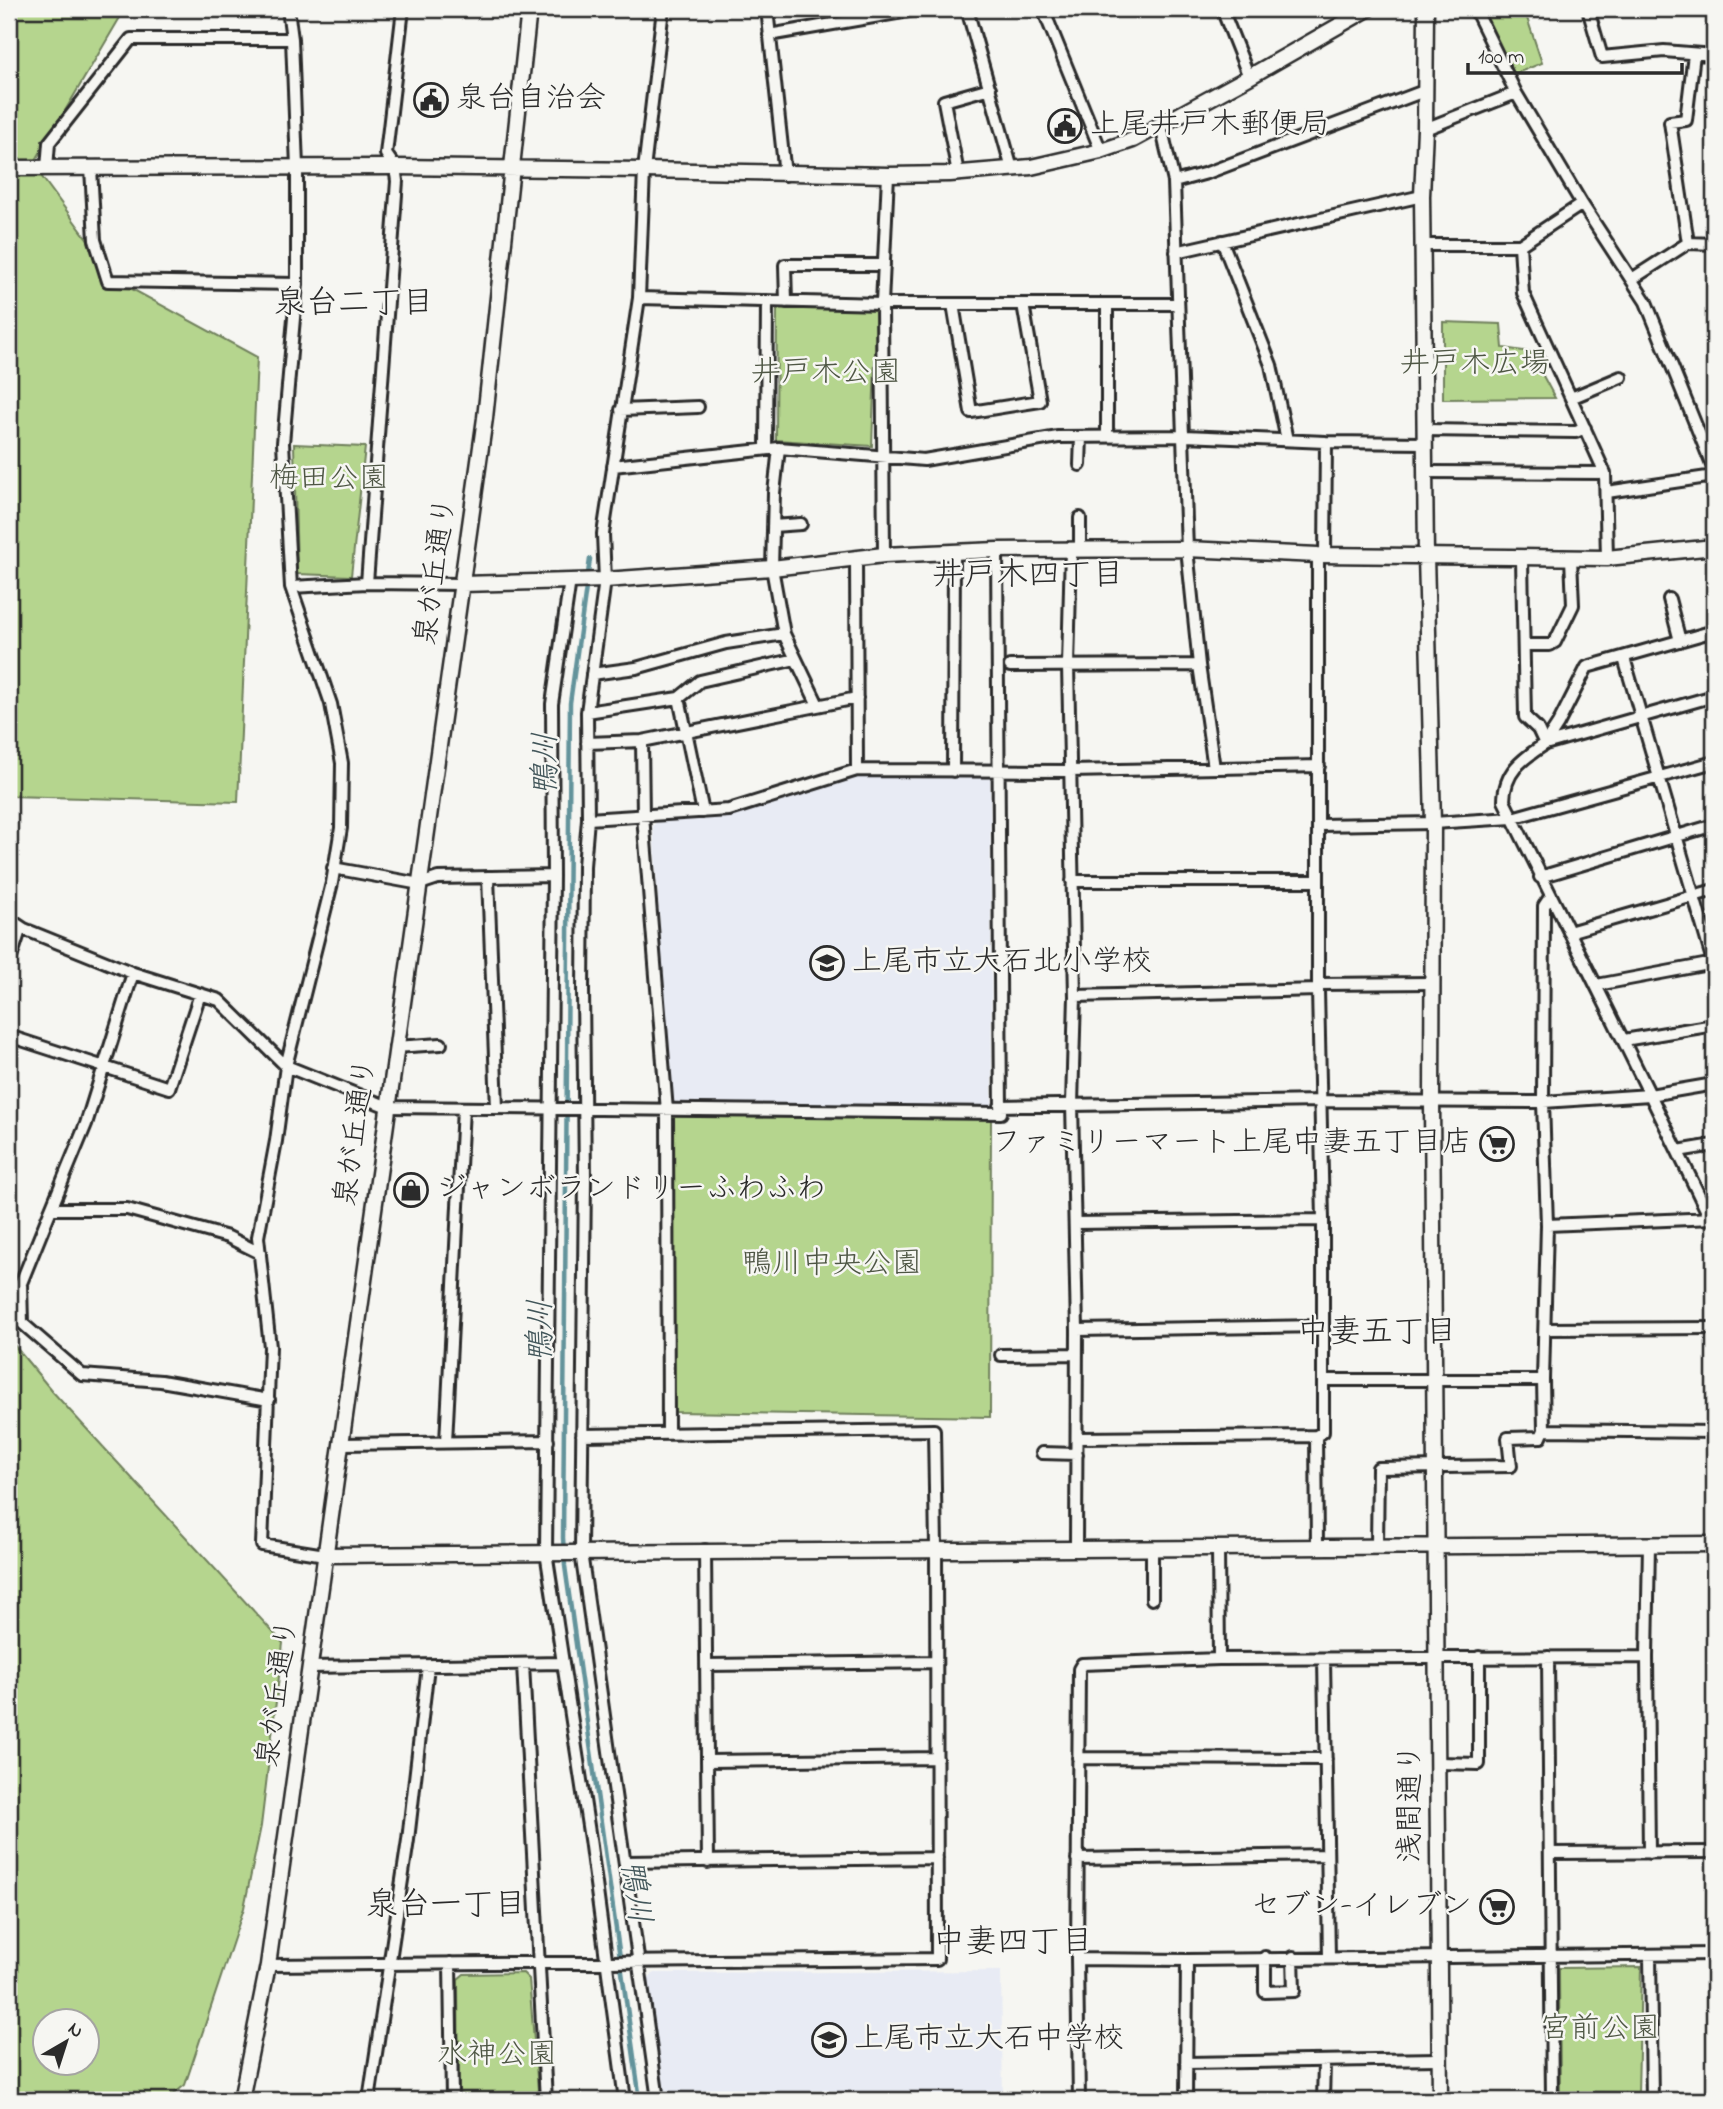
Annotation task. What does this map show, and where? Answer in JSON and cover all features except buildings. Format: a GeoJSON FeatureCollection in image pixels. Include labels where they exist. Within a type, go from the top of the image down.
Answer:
{"type":"FeatureCollection","features":[{"type":"Feature","properties":{"kind":"street"},"geometry":{"type":"LineString","coordinates":[[288,9],[292,39],[297,167],[297,284],[283,443],[291,587],[331,704],[342,763],[341,828],[329,895],[286,1066],[258,1237],[270,1347],[262,1545],[325,1555],[936,1546],[1436,1547],[1714,1544]]}},
{"type":"Feature","properties":{"kind":"street"},"geometry":{"type":"LineString","coordinates":[[367,583],[397,181],[395,167],[386,154],[403,9]]}},
{"type":"Feature","properties":{"kind":"street","name":"泉が丘通り"},"geometry":{"type":"LineString","coordinates":[[241,2100],[268,1965],[485,418],[529,9]]}},
{"type":"Feature","properties":{"kind":"street"},"geometry":{"type":"LineString","coordinates":[[658,2100],[581,1552],[587,712],[605,580],[603,534],[639,298],[644,170],[663,9]]}},
{"type":"Feature","properties":{"kind":"street"},"geometry":{"type":"LineString","coordinates":[[767,9],[785,174]]}},
{"type":"Feature","properties":{"kind":"street"},"geometry":{"type":"LineString","coordinates":[[769,35],[860,14],[920,9]]}},
{"type":"Feature","properties":{"kind":"street"},"geometry":{"type":"LineString","coordinates":[[967,9],[1012,169]]}},
{"type":"Feature","properties":{"kind":"street"},"geometry":{"type":"LineString","coordinates":[[1043,9],[1101,151]]}},
{"type":"Feature","properties":{"kind":"street"},"geometry":{"type":"LineString","coordinates":[[9,168],[395,167],[888,175],[1031,167],[1101,151],[1133,140],[1368,9]]}},
{"type":"Feature","properties":{"kind":"street","name":"浅間通り"},"geometry":{"type":"LineString","coordinates":[[1426,9],[1422,196],[1426,556],[1433,823],[1432,1102],[1440,2100]]}},
{"type":"Feature","properties":{"kind":"street"},"geometry":{"type":"LineString","coordinates":[[1475,9],[1516,93],[1582,204],[1646,302],[1714,470]]}},
{"type":"Feature","properties":{"kind":"street"},"geometry":{"type":"LineString","coordinates":[[1587,9],[1602,57],[1664,51],[1714,55]]}},
{"type":"Feature","properties":{"kind":"street"},"geometry":{"type":"LineString","coordinates":[[1225,10],[1249,77]]}},
{"type":"Feature","properties":{"kind":"street"},"geometry":{"type":"LineString","coordinates":[[47,168],[49,143],[131,39],[292,39]]}},
{"type":"Feature","properties":{"kind":"street"},"geometry":{"type":"LineString","coordinates":[[1688,243],[1670,122],[1686,120],[1694,54]]}},
{"type":"Feature","properties":{"kind":"street"},"geometry":{"type":"LineString","coordinates":[[958,173],[944,101],[990,88]]}},
{"type":"Feature","properties":{"kind":"street"},"geometry":{"type":"LineString","coordinates":[[1174,182],[1206,173],[1424,90]]}},
{"type":"Feature","properties":{"kind":"street"},"geometry":{"type":"LineString","coordinates":[[1425,128],[1516,93]]}},
{"type":"Feature","properties":{"kind":"street"},"geometry":{"type":"LineString","coordinates":[[1161,126],[1174,182],[1187,549],[1199,665],[1214,768]]}},
{"type":"Feature","properties":{"kind":"street"},"geometry":{"type":"LineString","coordinates":[[90,168],[94,240],[108,281],[297,284]]}},
{"type":"Feature","properties":{"kind":"street"},"geometry":{"type":"LineString","coordinates":[[884,555],[882,304],[888,175]]}},
{"type":"Feature","properties":{"kind":"street"},"geometry":{"type":"LineString","coordinates":[[1176,252],[1422,196]]}},
{"type":"Feature","properties":{"kind":"street"},"geometry":{"type":"LineString","coordinates":[[1423,245],[1520,245],[1582,204]]}},
{"type":"Feature","properties":{"kind":"street"},"geometry":{"type":"LineString","coordinates":[[1222,241],[1271,365],[1287,440]]}},
{"type":"Feature","properties":{"kind":"street"},"geometry":{"type":"LineString","coordinates":[[1632,279],[1688,243],[1714,244]]}},
{"type":"Feature","properties":{"kind":"street"},"geometry":{"type":"LineString","coordinates":[[1520,245],[1523,293],[1605,473],[1607,558]]}},
{"type":"Feature","properties":{"kind":"street"},"geometry":{"type":"LineString","coordinates":[[786,302],[785,265],[884,265]]}},
{"type":"Feature","properties":{"kind":"street"},"geometry":{"type":"LineString","coordinates":[[639,298],[882,304],[1178,304]]}},
{"type":"Feature","properties":{"kind":"street"},"geometry":{"type":"LineString","coordinates":[[766,449],[767,301]]}},
{"type":"Feature","properties":{"kind":"street"},"geometry":{"type":"LineString","coordinates":[[953,304],[971,412],[1040,401],[1023,304]]}},
{"type":"Feature","properties":{"kind":"street"},"geometry":{"type":"LineString","coordinates":[[1107,304],[1107,437]]}},
{"type":"Feature","properties":{"kind":"street"},"geometry":{"type":"LineString","coordinates":[[1571,398],[1621,377]]}},
{"type":"Feature","properties":{"kind":"street"},"geometry":{"type":"LineString","coordinates":[[621,410],[698,407]]}},
{"type":"Feature","properties":{"kind":"street"},"geometry":{"type":"LineString","coordinates":[[613,466],[779,448],[924,460],[1058,437],[1185,436],[1326,442],[1576,432],[1585,428]]}},
{"type":"Feature","properties":{"kind":"street"},"geometry":{"type":"LineString","coordinates":[[1080,465],[1081,437]]}},
{"type":"Feature","properties":{"kind":"street"},"geometry":{"type":"LineString","coordinates":[[1077,1438],[1316,1436],[1323,1432],[1318,881],[1321,555],[1326,442]]}},
{"type":"Feature","properties":{"kind":"street"},"geometry":{"type":"LineString","coordinates":[[779,448],[772,568],[784,634],[818,705]]}},
{"type":"Feature","properties":{"kind":"street"},"geometry":{"type":"LineString","coordinates":[[1425,472],[1605,473]]}},
{"type":"Feature","properties":{"kind":"street"},"geometry":{"type":"LineString","coordinates":[[1607,492],[1714,476]]}},
{"type":"Feature","properties":{"kind":"street"},"geometry":{"type":"LineString","coordinates":[[1076,1546],[1077,1330],[1072,1104],[1074,996],[1068,666],[1080,518]]}},
{"type":"Feature","properties":{"kind":"street"},"geometry":{"type":"LineString","coordinates":[[773,526],[801,524]]}},
{"type":"Feature","properties":{"kind":"street"},"geometry":{"type":"LineString","coordinates":[[291,587],[367,583],[462,584],[605,580],[772,568],[884,555],[997,550],[1187,549],[1522,559],[1607,558],[1714,547]]}},
{"type":"Feature","properties":{"kind":"street"},"geometry":{"type":"LineString","coordinates":[[9,919],[21,927],[133,973],[219,1000],[286,1066],[388,1107],[1000,1113],[997,550]]}},
{"type":"Feature","properties":{"kind":"street"},"geometry":{"type":"LineString","coordinates":[[953,771],[954,553]]}},
{"type":"Feature","properties":{"kind":"street"},"geometry":{"type":"LineString","coordinates":[[1524,645],[1550,645],[1555,642],[1573,605],[1571,558]]}},
{"type":"Feature","properties":{"kind":"street"},"geometry":{"type":"LineString","coordinates":[[856,559],[857,770]]}},
{"type":"Feature","properties":{"kind":"street"},"geometry":{"type":"LineString","coordinates":[[1522,559],[1525,717],[1538,729],[1545,744]]}},
{"type":"Feature","properties":{"kind":"street"},"geometry":{"type":"LineString","coordinates":[[570,580],[552,704],[553,876],[546,1552],[590,1839],[625,2100]]}},
{"type":"Feature","properties":{"kind":"street"},"geometry":{"type":"LineString","coordinates":[[1669,599],[1680,641]]}},
{"type":"Feature","properties":{"kind":"street"},"geometry":{"type":"LineString","coordinates":[[1545,744],[1559,724],[1587,667],[1714,631]]}},
{"type":"Feature","properties":{"kind":"street"},"geometry":{"type":"LineString","coordinates":[[592,674],[636,668],[726,643],[784,634]]}},
{"type":"Feature","properties":{"kind":"street"},"geometry":{"type":"LineString","coordinates":[[1597,985],[1714,964],[1624,657]]}},
{"type":"Feature","properties":{"kind":"street"},"geometry":{"type":"LineString","coordinates":[[587,712],[679,698],[700,681],[796,659]]}},
{"type":"Feature","properties":{"kind":"street"},"geometry":{"type":"LineString","coordinates":[[1010,666],[1199,665]]}},
{"type":"Feature","properties":{"kind":"street"},"geometry":{"type":"LineString","coordinates":[[1547,1225],[1712,1218],[1597,985],[1550,897],[1504,801],[1504,787],[1521,760],[1545,744],[1714,696]]}},
{"type":"Feature","properties":{"kind":"street"},"geometry":{"type":"LineString","coordinates":[[679,698],[703,812]]}},
{"type":"Feature","properties":{"kind":"street"},"geometry":{"type":"LineString","coordinates":[[587,743],[642,741],[857,698]]}},
{"type":"Feature","properties":{"kind":"street"},"geometry":{"type":"LineString","coordinates":[[642,741],[643,816],[667,1111],[668,1434]]}},
{"type":"Feature","properties":{"kind":"street"},"geometry":{"type":"LineString","coordinates":[[1319,825],[1433,823],[1512,818],[1714,762]]}},
{"type":"Feature","properties":{"kind":"street"},"geometry":{"type":"LineString","coordinates":[[588,819],[729,810],[857,770],[1070,771],[1319,766]]}},
{"type":"Feature","properties":{"kind":"street"},"geometry":{"type":"LineString","coordinates":[[1541,877],[1714,825]]}},
{"type":"Feature","properties":{"kind":"street"},"geometry":{"type":"LineString","coordinates":[[333,868],[420,884],[438,878],[553,876]]}},
{"type":"Feature","properties":{"kind":"street"},"geometry":{"type":"LineString","coordinates":[[488,877],[497,1108]]}},
{"type":"Feature","properties":{"kind":"street"},"geometry":{"type":"LineString","coordinates":[[1072,881],[1318,881]]}},
{"type":"Feature","properties":{"kind":"street"},"geometry":{"type":"LineString","coordinates":[[1569,932],[1714,890]]}},
{"type":"Feature","properties":{"kind":"street"},"geometry":{"type":"LineString","coordinates":[[1377,1545],[1378,1468],[1511,1466],[1508,1438],[1541,1437],[1544,1430],[1547,1225],[1544,906],[1550,897]]}},
{"type":"Feature","properties":{"kind":"street"},"geometry":{"type":"LineString","coordinates":[[9,964],[21,927]]}},
{"type":"Feature","properties":{"kind":"street"},"geometry":{"type":"LineString","coordinates":[[133,973],[86,1124],[21,1283],[22,1323],[82,1375],[161,1381],[268,1400]]}},
{"type":"Feature","properties":{"kind":"street"},"geometry":{"type":"LineString","coordinates":[[1074,996],[1432,983]]}},
{"type":"Feature","properties":{"kind":"street"},"geometry":{"type":"LineString","coordinates":[[9,1036],[169,1088],[200,994]]}},
{"type":"Feature","properties":{"kind":"street"},"geometry":{"type":"LineString","coordinates":[[1624,1040],[1714,1026]]}},
{"type":"Feature","properties":{"kind":"street"},"geometry":{"type":"LineString","coordinates":[[396,1047],[441,1044]]}},
{"type":"Feature","properties":{"kind":"street"},"geometry":{"type":"LineString","coordinates":[[1000,1106],[1321,1101],[1544,1102],[1650,1095],[1714,1084]]}},
{"type":"Feature","properties":{"kind":"street"},"geometry":{"type":"LineString","coordinates":[[446,1442],[463,1108]]}},
{"type":"Feature","properties":{"kind":"street"},"geometry":{"type":"LineString","coordinates":[[1678,1151],[1714,1145]]}},
{"type":"Feature","properties":{"kind":"street"},"geometry":{"type":"LineString","coordinates":[[51,1209],[127,1209],[228,1237],[260,1253]]}},
{"type":"Feature","properties":{"kind":"street"},"geometry":{"type":"LineString","coordinates":[[1075,1223],[1323,1220]]}},
{"type":"Feature","properties":{"kind":"street"},"geometry":{"type":"LineString","coordinates":[[1077,1330],[1323,1326]]}},
{"type":"Feature","properties":{"kind":"street"},"geometry":{"type":"LineString","coordinates":[[1545,1329],[1714,1328]]}},
{"type":"Feature","properties":{"kind":"street"},"geometry":{"type":"LineString","coordinates":[[1001,1355],[1077,1354]]}},
{"type":"Feature","properties":{"kind":"street"},"geometry":{"type":"LineString","coordinates":[[1324,1380],[1543,1380]]}},
{"type":"Feature","properties":{"kind":"street"},"geometry":{"type":"LineString","coordinates":[[268,1965],[937,1959],[934,1430],[582,1435]]}},
{"type":"Feature","properties":{"kind":"street"},"geometry":{"type":"LineString","coordinates":[[1544,1430],[1714,1432]]}},
{"type":"Feature","properties":{"kind":"street"},"geometry":{"type":"LineString","coordinates":[[1316,1436],[1317,1545]]}},
{"type":"Feature","properties":{"kind":"street"},"geometry":{"type":"LineString","coordinates":[[342,1444],[548,1441]]}},
{"type":"Feature","properties":{"kind":"street"},"geometry":{"type":"LineString","coordinates":[[1042,1453],[1077,1454]]}},
{"type":"Feature","properties":{"kind":"street"},"geometry":{"type":"LineString","coordinates":[[1648,1544],[1649,1853]]}},
{"type":"Feature","properties":{"kind":"street"},"geometry":{"type":"LineString","coordinates":[[1152,1547],[1152,1599]]}},
{"type":"Feature","properties":{"kind":"street"},"geometry":{"type":"LineString","coordinates":[[1218,1547],[1219,1659]]}},
{"type":"Feature","properties":{"kind":"street"},"geometry":{"type":"LineString","coordinates":[[705,1550],[708,1862]]}},
{"type":"Feature","properties":{"kind":"street"},"geometry":{"type":"LineString","coordinates":[[1438,1763],[1479,1764],[1479,1657]]}},
{"type":"Feature","properties":{"kind":"street"},"geometry":{"type":"LineString","coordinates":[[1548,1657],[1552,2099],[1652,2100],[1650,1955]]}},
{"type":"Feature","properties":{"kind":"street"},"geometry":{"type":"LineString","coordinates":[[1079,2100],[1077,1858],[1079,1669],[1082,1664],[1219,1659],[1647,1657]]}},
{"type":"Feature","properties":{"kind":"street"},"geometry":{"type":"LineString","coordinates":[[1324,1659],[1329,1957]]}},
{"type":"Feature","properties":{"kind":"street"},"geometry":{"type":"LineString","coordinates":[[706,1664],[936,1662]]}},
{"type":"Feature","properties":{"kind":"street"},"geometry":{"type":"LineString","coordinates":[[309,1667],[563,1663]]}},
{"type":"Feature","properties":{"kind":"street"},"geometry":{"type":"LineString","coordinates":[[523,1664],[546,2100]]}},
{"type":"Feature","properties":{"kind":"street"},"geometry":{"type":"LineString","coordinates":[[369,2100],[387,1963],[408,1840],[428,1666]]}},
{"type":"Feature","properties":{"kind":"street"},"geometry":{"type":"LineString","coordinates":[[707,1762],[937,1758]]}},
{"type":"Feature","properties":{"kind":"street"},"geometry":{"type":"LineString","coordinates":[[1078,1758],[1326,1759]]}},
{"type":"Feature","properties":{"kind":"street"},"geometry":{"type":"LineString","coordinates":[[1550,1853],[1714,1852]]}},
{"type":"Feature","properties":{"kind":"street"},"geometry":{"type":"LineString","coordinates":[[1077,1858],[1326,1855]]}},
{"type":"Feature","properties":{"kind":"street"},"geometry":{"type":"LineString","coordinates":[[626,1862],[937,1858]]}},
{"type":"Feature","properties":{"kind":"street"},"geometry":{"type":"LineString","coordinates":[[1077,1959],[1714,1954]]}},
{"type":"Feature","properties":{"kind":"street"},"geometry":{"type":"LineString","coordinates":[[1265,1957],[1265,1992],[1294,1991],[1293,1957]]}},
{"type":"Feature","properties":{"kind":"street"},"geometry":{"type":"LineString","coordinates":[[1186,2100],[1187,1960]]}},
{"type":"Feature","properties":{"kind":"street"},"geometry":{"type":"LineString","coordinates":[[450,1963],[452,2100]]}},
{"type":"Feature","properties":{"kind":"street"},"geometry":{"type":"LineString","coordinates":[[1186,2063],[1324,2063],[1438,2059]]}},
{"type":"Feature","properties":{"kind":"street"},"geometry":{"type":"LineString","coordinates":[[1323,2100],[1324,2063]]}},
{"type":"Feature","properties":{"kind":"shaded area","name":"上尾市立大石北小学校"},"geometry":{"type":"Polygon","coordinates":[[[861,775],[990,776],[992,1108],[678,1106],[672,1100],[653,826],[659,819],[732,815],[861,775]]]}},
{"type":"Feature","properties":{"kind":"shaded area","name":"上尾市立大石中学校"},"geometry":{"type":"Polygon","coordinates":[[[1001,1971],[1003,2100],[664,2100],[647,1979],[654,1973],[1001,1971]]]}},
{"type":"Feature","properties":{"kind":"green space"},"geometry":{"type":"Polygon","coordinates":[[[9,9],[125,9],[33,165],[119,282],[257,357],[238,802],[9,796],[9,9]]]}},
{"type":"Feature","properties":{"kind":"green space"},"geometry":{"type":"Polygon","coordinates":[[[1479,9],[1524,9],[1542,63],[1512,75],[1479,9]]]}},
{"type":"Feature","properties":{"kind":"green space","name":"井戸木公園"},"geometry":{"type":"Polygon","coordinates":[[[777,308],[877,308],[872,446],[776,440],[777,308]]]}},
{"type":"Feature","properties":{"kind":"green space","name":"井戸木広場"},"geometry":{"type":"Polygon","coordinates":[[[1443,322],[1501,324],[1503,348],[1530,352],[1555,398],[1443,399],[1443,322]]]}},
{"type":"Feature","properties":{"kind":"green space","name":"梅田公園"},"geometry":{"type":"Polygon","coordinates":[[[294,444],[365,447],[351,576],[297,574],[294,444]]]}},
{"type":"Feature","properties":{"kind":"green space","name":"鴨川中央公園"},"geometry":{"type":"Polygon","coordinates":[[[672,1116],[991,1119],[990,1417],[674,1412],[672,1116]]]}},
{"type":"Feature","properties":{"kind":"green space"},"geometry":{"type":"Polygon","coordinates":[[[9,1339],[52,1391],[283,1643],[261,1826],[244,1908],[185,2085],[166,2100],[9,2100],[9,1339]]]}},
{"type":"Feature","properties":{"kind":"green space","name":"宮前公園"},"geometry":{"type":"Polygon","coordinates":[[[1641,1967],[1638,2094],[1560,2093],[1559,1968],[1641,1967]]]}},
{"type":"Feature","properties":{"kind":"green space","name":"水神公園"},"geometry":{"type":"Polygon","coordinates":[[[523,1973],[529,1979],[538,2090],[534,2094],[463,2095],[459,2092],[458,1979],[464,1974],[523,1973]]]}},
{"type":"Feature","properties":{"kind":"waterway","name":"鴨川"},"geometry":{"type":"LineString","coordinates":[[590,559],[570,703],[563,1538],[640,2100]]}},
{"type":"Feature","properties":{"kind":"place","name":"泉台自治会"},"geometry":{"type":"Point","coordinates":[431,100]}},
{"type":"Feature","properties":{"kind":"place","name":"上尾井戸木郵便局"},"geometry":{"type":"Point","coordinates":[1065,126]}},
{"type":"Feature","properties":{"kind":"place","name":"上尾市立大石北小学校"},"geometry":{"type":"Point","coordinates":[827,963]}},
{"type":"Feature","properties":{"kind":"place","name":"ファミリーマート上尾中妻五丁目店"},"geometry":{"type":"Point","coordinates":[1497,1144]}},
{"type":"Feature","properties":{"kind":"place","name":"ジャンボランドリーふわふわ"},"geometry":{"type":"Point","coordinates":[411,1190]}},
{"type":"Feature","properties":{"kind":"place","name":"セブン-イレブン"},"geometry":{"type":"Point","coordinates":[1497,1907]}},
{"type":"Feature","properties":{"kind":"place","name":"上尾市立大石中学校"},"geometry":{"type":"Point","coordinates":[829,2040]}},
{"type":"Feature","properties":{"kind":"district","name":"泉台二丁目"},"geometry":{"type":"Point","coordinates":[354,304]}},
{"type":"Feature","properties":{"kind":"district","name":"井戸木四丁目"},"geometry":{"type":"Point","coordinates":[1028,576]}},
{"type":"Feature","properties":{"kind":"district","name":"中妻五丁目"},"geometry":{"type":"Point","coordinates":[1377,1333]}},
{"type":"Feature","properties":{"kind":"district","name":"泉台一丁目"},"geometry":{"type":"Point","coordinates":[446,1906]}},
{"type":"Feature","properties":{"kind":"district","name":"中妻四丁目"},"geometry":{"type":"Point","coordinates":[1013,1943]}}]}
